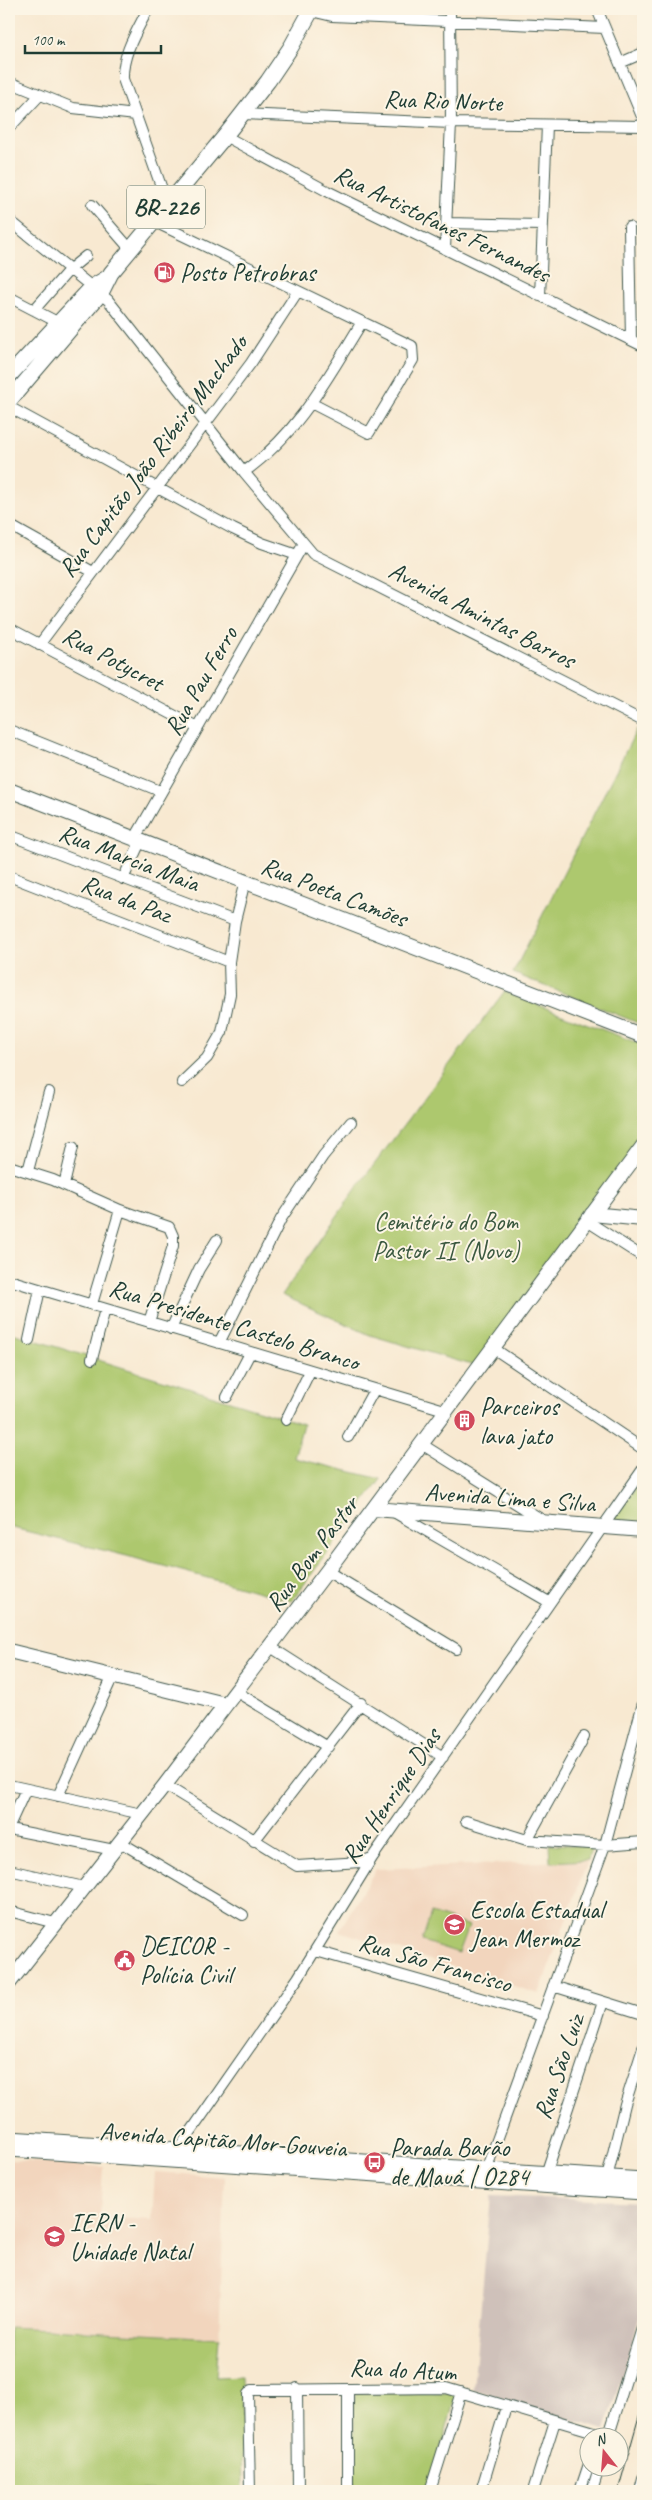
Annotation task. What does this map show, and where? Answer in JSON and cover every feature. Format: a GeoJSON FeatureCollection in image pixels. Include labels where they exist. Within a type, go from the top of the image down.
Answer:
{"type":"FeatureCollection","features":[{"type":"Feature","properties":{"kind":"main road","name":"BR-226"},"geometry":{"type":"LineString","coordinates":[[9,401],[64,326],[168,206],[242,114],[291,47],[311,10]]}},
{"type":"Feature","properties":{"kind":"main road","name":"BR-226"},"geometry":{"type":"LineString","coordinates":[[9,376],[64,326]]}},
{"type":"Feature","properties":{"kind":"main road","name":"Rua Poeta Camões"},"geometry":{"type":"LineString","coordinates":[[9,790],[643,1036]]}},
{"type":"Feature","properties":{"kind":"main road","name":"Rua Bom Pastor"},"geometry":{"type":"LineString","coordinates":[[9,1983],[142,1814],[327,1572],[643,1146]]}},
{"type":"Feature","properties":{"kind":"main road"},"geometry":{"type":"LineString","coordinates":[[592,1213],[638,1214]]}},
{"type":"Feature","properties":{"kind":"main road","name":"Avenida Lima e Silva"},"geometry":{"type":"LineString","coordinates":[[374,1509],[643,1530]]}},
{"type":"Feature","properties":{"kind":"main road"},"geometry":{"type":"LineString","coordinates":[[9,1651],[93,1666],[112,1678],[226,1704]]}},
{"type":"Feature","properties":{"kind":"main road","name":"Avenida Capitão Mor-Gouveia"},"geometry":{"type":"LineString","coordinates":[[9,2139],[99,2150],[616,2182],[643,2180]]}},
{"type":"Feature","properties":{"kind":"main road","name":"Avenida Capitão Mor-Gouveia"},"geometry":{"type":"LineString","coordinates":[[9,2149],[178,2150],[546,2174],[616,2182],[643,2192]]}},
{"type":"Feature","properties":{"kind":"street"},"geometry":{"type":"LineString","coordinates":[[148,9],[123,66],[124,79],[168,206]]}},
{"type":"Feature","properties":{"kind":"street"},"geometry":{"type":"LineString","coordinates":[[445,249],[448,223],[451,123],[450,9]]}},
{"type":"Feature","properties":{"kind":"street"},"geometry":{"type":"LineString","coordinates":[[597,9],[643,119]]}},
{"type":"Feature","properties":{"kind":"street"},"geometry":{"type":"LineString","coordinates":[[311,10],[332,16],[605,28]]}},
{"type":"Feature","properties":{"kind":"street"},"geometry":{"type":"LineString","coordinates":[[620,64],[643,53]]}},
{"type":"Feature","properties":{"kind":"street"},"geometry":{"type":"LineString","coordinates":[[9,82],[57,102],[91,111],[136,115]]}},
{"type":"Feature","properties":{"kind":"street"},"geometry":{"type":"LineString","coordinates":[[9,128],[40,95]]}},
{"type":"Feature","properties":{"kind":"street","name":"Rua Rio Norte"},"geometry":{"type":"LineString","coordinates":[[242,114],[451,123],[643,126]]}},
{"type":"Feature","properties":{"kind":"street"},"geometry":{"type":"LineString","coordinates":[[540,296],[547,125]]}},
{"type":"Feature","properties":{"kind":"street","name":"Rua Artistofanes Fernandes"},"geometry":{"type":"LineString","coordinates":[[225,136],[327,191],[643,346]]}},
{"type":"Feature","properties":{"kind":"street"},"geometry":{"type":"LineString","coordinates":[[92,205],[131,250]]}},
{"type":"Feature","properties":{"kind":"street","name":"Avenida Amintas Barros"},"geometry":{"type":"LineString","coordinates":[[9,220],[108,300],[204,423],[303,545],[313,554],[643,721]]}},
{"type":"Feature","properties":{"kind":"street"},"geometry":{"type":"LineString","coordinates":[[154,222],[408,343],[414,350],[413,360],[369,433],[311,404]]}},
{"type":"Feature","properties":{"kind":"street"},"geometry":{"type":"LineString","coordinates":[[448,223],[542,225]]}},
{"type":"Feature","properties":{"kind":"street"},"geometry":{"type":"LineString","coordinates":[[629,227],[631,340]]}},
{"type":"Feature","properties":{"kind":"street"},"geometry":{"type":"LineString","coordinates":[[34,310],[69,270],[86,256]]}},
{"type":"Feature","properties":{"kind":"street","name":"Rua Capitão João Ribeiro Machado"},"geometry":{"type":"LineString","coordinates":[[39,645],[204,423],[251,363],[298,291]]}},
{"type":"Feature","properties":{"kind":"street"},"geometry":{"type":"LineString","coordinates":[[9,297],[64,326]]}},
{"type":"Feature","properties":{"kind":"street"},"geometry":{"type":"LineString","coordinates":[[244,472],[280,443],[311,404],[362,322]]}},
{"type":"Feature","properties":{"kind":"street"},"geometry":{"type":"LineString","coordinates":[[9,407],[156,488],[254,539],[297,555]]}},
{"type":"Feature","properties":{"kind":"street"},"geometry":{"type":"LineString","coordinates":[[9,525],[94,572]]}},
{"type":"Feature","properties":{"kind":"street","name":"Rua Pau Ferro"},"geometry":{"type":"LineString","coordinates":[[123,878],[160,791],[303,545]]}},
{"type":"Feature","properties":{"kind":"street","name":"Rua Potycret"},"geometry":{"type":"LineString","coordinates":[[9,628],[198,728]]}},
{"type":"Feature","properties":{"kind":"street"},"geometry":{"type":"LineString","coordinates":[[9,730],[160,791]]}},
{"type":"Feature","properties":{"kind":"street","name":"Rua Marcia Maia"},"geometry":{"type":"LineString","coordinates":[[9,835],[235,921]]}},
{"type":"Feature","properties":{"kind":"street","name":"Rua da Paz"},"geometry":{"type":"LineString","coordinates":[[9,876],[229,962]]}},
{"type":"Feature","properties":{"kind":"street"},"geometry":{"type":"LineString","coordinates":[[182,1082],[207,1058],[222,1032],[230,986],[229,962],[235,921],[245,881]]}},
{"type":"Feature","properties":{"kind":"street"},"geometry":{"type":"LineString","coordinates":[[28,1172],[49,1092]]}},
{"type":"Feature","properties":{"kind":"street"},"geometry":{"type":"LineString","coordinates":[[219,1343],[281,1219],[323,1156],[351,1122]]}},
{"type":"Feature","properties":{"kind":"street"},"geometry":{"type":"LineString","coordinates":[[64,1185],[73,1148]]}},
{"type":"Feature","properties":{"kind":"street"},"geometry":{"type":"LineString","coordinates":[[9,1166],[64,1185],[120,1210],[163,1224],[169,1228],[173,1236],[173,1246],[149,1322]]}},
{"type":"Feature","properties":{"kind":"street"},"geometry":{"type":"LineString","coordinates":[[92,1304],[120,1210]]}},
{"type":"Feature","properties":{"kind":"street"},"geometry":{"type":"LineString","coordinates":[[592,1213],[643,1256]]}},
{"type":"Feature","properties":{"kind":"street"},"geometry":{"type":"LineString","coordinates":[[171,1329],[199,1269],[217,1240]]}},
{"type":"Feature","properties":{"kind":"street","name":"Rua Presidente Castelo Branco"},"geometry":{"type":"LineString","coordinates":[[9,1280],[448,1411]]}},
{"type":"Feature","properties":{"kind":"street"},"geometry":{"type":"LineString","coordinates":[[30,1340],[40,1289]]}},
{"type":"Feature","properties":{"kind":"street"},"geometry":{"type":"LineString","coordinates":[[92,1359],[105,1309]]}},
{"type":"Feature","properties":{"kind":"street"},"geometry":{"type":"LineString","coordinates":[[493,1348],[643,1449]]}},
{"type":"Feature","properties":{"kind":"street"},"geometry":{"type":"LineString","coordinates":[[227,1397],[250,1353]]}},
{"type":"Feature","properties":{"kind":"street"},"geometry":{"type":"LineString","coordinates":[[286,1420],[310,1371]]}},
{"type":"Feature","properties":{"kind":"street"},"geometry":{"type":"LineString","coordinates":[[348,1437],[374,1390]]}},
{"type":"Feature","properties":{"kind":"street"},"geometry":{"type":"LineString","coordinates":[[423,1445],[550,1524]]}},
{"type":"Feature","properties":{"kind":"street","name":"Rua Henrique Dias"},"geometry":{"type":"LineString","coordinates":[[178,2150],[316,1951],[372,1858],[504,1672],[549,1602],[643,1469]]}},
{"type":"Feature","properties":{"kind":"street"},"geometry":{"type":"LineString","coordinates":[[392,1511],[549,1602]]}},
{"type":"Feature","properties":{"kind":"street"},"geometry":{"type":"LineString","coordinates":[[327,1572],[456,1649]]}},
{"type":"Feature","properties":{"kind":"street"},"geometry":{"type":"LineString","coordinates":[[270,1646],[443,1757]]}},
{"type":"Feature","properties":{"kind":"street"},"geometry":{"type":"LineString","coordinates":[[58,1796],[112,1678]]}},
{"type":"Feature","properties":{"kind":"street"},"geometry":{"type":"LineString","coordinates":[[235,1691],[328,1746]]}},
{"type":"Feature","properties":{"kind":"street"},"geometry":{"type":"LineString","coordinates":[[486,2170],[605,1845],[643,1702]]}},
{"type":"Feature","properties":{"kind":"street"},"geometry":{"type":"LineString","coordinates":[[254,1841],[361,1703]]}},
{"type":"Feature","properties":{"kind":"street"},"geometry":{"type":"LineString","coordinates":[[527,1840],[584,1737]]}},
{"type":"Feature","properties":{"kind":"street"},"geometry":{"type":"LineString","coordinates":[[165,1784],[297,1866],[361,1862],[372,1858]]}},
{"type":"Feature","properties":{"kind":"street"},"geometry":{"type":"LineString","coordinates":[[9,1785],[142,1814]]}},
{"type":"Feature","properties":{"kind":"street"},"geometry":{"type":"LineString","coordinates":[[26,1789],[9,1828],[117,1846],[243,1915]]}},
{"type":"Feature","properties":{"kind":"street"},"geometry":{"type":"LineString","coordinates":[[466,1821],[527,1840],[605,1845],[643,1842]]}},
{"type":"Feature","properties":{"kind":"street"},"geometry":{"type":"LineString","coordinates":[[9,1870],[84,1887]]}},
{"type":"Feature","properties":{"kind":"street"},"geometry":{"type":"LineString","coordinates":[[9,1911],[55,1923]]}},
{"type":"Feature","properties":{"kind":"street","name":"Rua São Francisco"},"geometry":{"type":"LineString","coordinates":[[316,1951],[543,2016]]}},
{"type":"Feature","properties":{"kind":"street"},"geometry":{"type":"LineString","coordinates":[[553,1986],[643,2014]]}},
{"type":"Feature","properties":{"kind":"street","name":"Rua São Luiz"},"geometry":{"type":"LineString","coordinates":[[546,2174],[603,2002]]}},
{"type":"Feature","properties":{"kind":"street"},"geometry":{"type":"LineString","coordinates":[[616,2182],[625,2104],[643,2048]]}},
{"type":"Feature","properties":{"kind":"street"},"geometry":{"type":"LineString","coordinates":[[606,2428],[643,2325]]}},
{"type":"Feature","properties":{"kind":"street","name":"Rua do Atum"},"geometry":{"type":"LineString","coordinates":[[250,2491],[248,2394],[250,2391],[297,2388],[430,2387],[461,2392],[580,2429]]}},
{"type":"Feature","properties":{"kind":"street"},"geometry":{"type":"LineString","coordinates":[[297,2388],[298,2491]]}},
{"type":"Feature","properties":{"kind":"street"},"geometry":{"type":"LineString","coordinates":[[348,2388],[348,2491]]}},
{"type":"Feature","properties":{"kind":"street"},"geometry":{"type":"LineString","coordinates":[[430,2491],[461,2392]]}},
{"type":"Feature","properties":{"kind":"street"},"geometry":{"type":"LineString","coordinates":[[481,2491],[506,2407]]}},
{"type":"Feature","properties":{"kind":"street"},"geometry":{"type":"LineString","coordinates":[[533,2491],[555,2421]]}},
{"type":"Feature","properties":{"kind":"street"},"geometry":{"type":"LineString","coordinates":[[580,2491],[584,2478]]}},
{"type":"Feature","properties":{"kind":"street"},"geometry":{"type":"LineString","coordinates":[[592,2491],[596,2478]]}},
{"type":"Feature","properties":{"kind":"street"},"geometry":{"type":"LineString","coordinates":[[640,2491],[643,2479]]}},
{"type":"Feature","properties":{"kind":"shaded area","name":"Escola Estadual Jean Mermoz"},"geometry":{"type":"Polygon","coordinates":[[[588,1860],[539,1994],[339,1931],[376,1869],[588,1860]]]}},
{"type":"Feature","properties":{"kind":"shaded area"},"geometry":{"type":"Polygon","coordinates":[[[9,2160],[103,2167],[100,2217],[152,2220],[155,2172],[225,2177],[219,2338],[9,2327],[9,2160]]]}},
{"type":"Feature","properties":{"kind":"shaded area"},"geometry":{"type":"Polygon","coordinates":[[[491,2196],[643,2202],[643,2306],[606,2428],[598,2428],[473,2390],[491,2196]]]}},
{"type":"Feature","properties":{"kind":"green space"},"geometry":{"type":"Polygon","coordinates":[[[637,729],[643,732],[643,1025],[513,973],[637,729]]]}},
{"type":"Feature","properties":{"kind":"green space","name":"Cemitério do Bom Pastor II (Novo)"},"geometry":{"type":"Polygon","coordinates":[[[504,992],[643,1045],[643,1141],[475,1366],[370,1335],[282,1295],[358,1186],[504,992]]]}},
{"type":"Feature","properties":{"kind":"green space"},"geometry":{"type":"Polygon","coordinates":[[[9,1332],[303,1424],[294,1458],[381,1479],[292,1601],[127,1556],[9,1527],[9,1332]]]}},
{"type":"Feature","properties":{"kind":"green space"},"geometry":{"type":"Polygon","coordinates":[[[643,1479],[643,1524],[610,1522],[643,1479]]]}},
{"type":"Feature","properties":{"kind":"green space"},"geometry":{"type":"Polygon","coordinates":[[[549,1844],[592,1846],[588,1860],[550,1862],[549,1844]]]}},
{"type":"Feature","properties":{"kind":"green space"},"geometry":{"type":"Polygon","coordinates":[[[431,1913],[469,1926],[459,1953],[422,1941],[431,1913]]]}},
{"type":"Feature","properties":{"kind":"green space"},"geometry":{"type":"Polygon","coordinates":[[[9,2327],[219,2338],[216,2377],[241,2376],[243,2491],[9,2491],[9,2327]]]}},
{"type":"Feature","properties":{"kind":"green space"},"geometry":{"type":"Polygon","coordinates":[[[356,2393],[449,2393],[456,2396],[428,2491],[354,2491],[354,2402],[356,2393]]]}},
{"type":"Feature","properties":{"kind":"tram line"},"geometry":{"type":"LineString","coordinates":[[618,2491],[643,2402]]}},
{"type":"Feature","properties":{"kind":"place","name":"Posto Petrobras"},"geometry":{"type":"Point","coordinates":[164,273]}},
{"type":"Feature","properties":{"kind":"place","name":"Parceiros lava jato"},"geometry":{"type":"Point","coordinates":[464,1421]}},
{"type":"Feature","properties":{"kind":"place","name":"Escola Estadual Jean Mermoz"},"geometry":{"type":"Point","coordinates":[454,1924]}},
{"type":"Feature","properties":{"kind":"place","name":"DEICOR - Polícia Civil"},"geometry":{"type":"Point","coordinates":[124,1960]}},
{"type":"Feature","properties":{"kind":"place","name":"Parada Barão de Mauá | O284"},"geometry":{"type":"Point","coordinates":[374,2162]}},
{"type":"Feature","properties":{"kind":"place","name":"IERN - Unidade Natal"},"geometry":{"type":"Point","coordinates":[54,2237]}}]}
